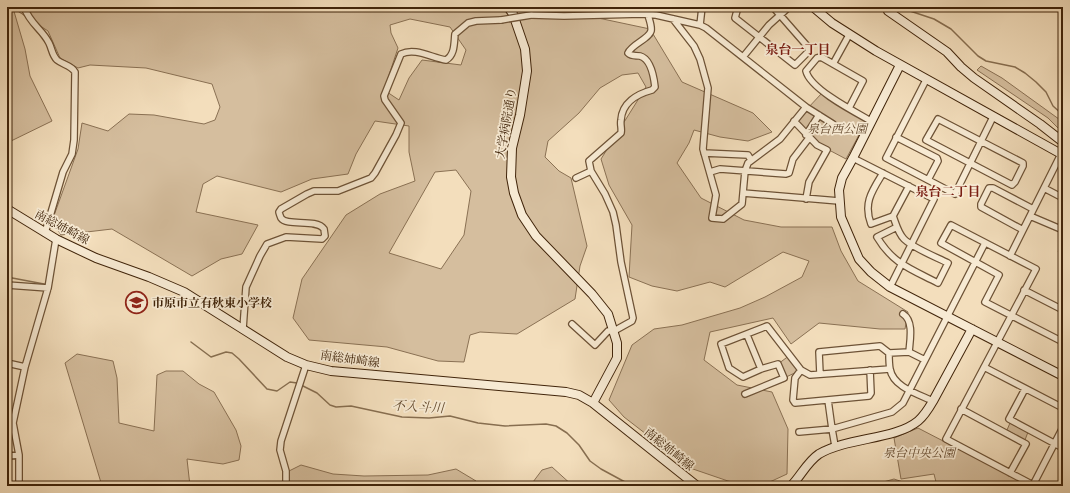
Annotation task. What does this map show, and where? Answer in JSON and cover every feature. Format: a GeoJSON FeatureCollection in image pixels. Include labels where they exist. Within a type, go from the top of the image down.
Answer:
{"type":"FeatureCollection","features":[{"type":"Feature","properties":{"kind":"street"},"geometry":{"type":"LineString","coordinates":[[24,7],[27,16],[49,43],[58,61],[69,66],[75,72],[72,154],[63,172],[45,233]]}},
{"type":"Feature","properties":{"kind":"street","name":"大学病院通り"},"geometry":{"type":"LineString","coordinates":[[508,7],[513,14],[525,49],[527,71],[520,115],[512,148],[511,177],[514,193],[522,215],[536,236],[592,294],[608,314],[617,342],[617,358],[593,403]]}},
{"type":"Feature","properties":{"kind":"street"},"geometry":{"type":"LineString","coordinates":[[700,25],[702,7]]}},
{"type":"Feature","properties":{"kind":"street"},"geometry":{"type":"LineString","coordinates":[[738,7],[735,18],[795,65],[798,64],[809,51],[808,47],[773,7]]}},
{"type":"Feature","properties":{"kind":"street"},"geometry":{"type":"LineString","coordinates":[[743,57],[759,37],[789,7]]}},
{"type":"Feature","properties":{"kind":"street"},"geometry":{"type":"LineString","coordinates":[[813,7],[849,35],[900,65],[993,117],[1062,153],[1010,256]]}},
{"type":"Feature","properties":{"kind":"street"},"geometry":{"type":"LineString","coordinates":[[887,7],[888,11],[947,52],[974,78],[1063,142]]}},
{"type":"Feature","properties":{"kind":"street"},"geometry":{"type":"LineString","coordinates":[[572,324],[595,345],[608,331],[614,331],[632,321],[633,315],[620,256],[613,212],[605,194],[591,171],[589,161],[621,133],[621,118],[625,107],[637,95],[652,90],[655,87],[651,68],[646,60],[642,56],[631,56],[628,53],[630,49],[650,34],[651,28],[648,14]]}},
{"type":"Feature","properties":{"kind":"street"},"geometry":{"type":"LineString","coordinates":[[243,329],[246,287],[267,244],[286,236],[322,239],[325,236],[324,229],[319,224],[285,221],[280,217],[279,212],[314,191],[338,191],[371,178],[396,135],[401,123],[385,100],[384,96],[401,54],[412,51],[446,60],[450,57],[452,52],[455,34],[468,23],[476,21],[501,20],[530,15],[564,16],[648,14],[700,25],[706,28],[806,106],[833,124]]}},
{"type":"Feature","properties":{"kind":"street"},"geometry":{"type":"LineString","coordinates":[[673,19],[694,46],[700,60],[706,83],[707,94],[704,153],[716,195],[712,218],[724,219],[742,204],[745,171],[751,160],[775,143],[806,106]]}},
{"type":"Feature","properties":{"kind":"street"},"geometry":{"type":"LineString","coordinates":[[833,64],[849,35]]}},
{"type":"Feature","properties":{"kind":"street"},"geometry":{"type":"LineString","coordinates":[[849,108],[863,81],[821,57],[817,58],[806,71],[807,75],[821,90],[849,108],[871,121]]}},
{"type":"Feature","properties":{"kind":"street"},"geometry":{"type":"LineString","coordinates":[[900,65],[842,178],[839,190],[841,217],[859,260],[890,287],[1063,376]]}},
{"type":"Feature","properties":{"kind":"street"},"geometry":{"type":"LineString","coordinates":[[926,80],[886,158],[954,194],[993,117]]}},
{"type":"Feature","properties":{"kind":"street"},"geometry":{"type":"LineString","coordinates":[[710,172],[720,169],[789,173],[792,159],[808,137],[819,115]]}},
{"type":"Feature","properties":{"kind":"street"},"geometry":{"type":"LineString","coordinates":[[938,119],[1023,163],[1023,166],[1012,185],[970,163],[926,140],[938,119]]}},
{"type":"Feature","properties":{"kind":"street"},"geometry":{"type":"LineString","coordinates":[[794,121],[817,145],[827,150],[809,182],[806,199]]}},
{"type":"Feature","properties":{"kind":"street"},"geometry":{"type":"LineString","coordinates":[[896,137],[937,158],[938,161],[928,180]]}},
{"type":"Feature","properties":{"kind":"street"},"geometry":{"type":"LineString","coordinates":[[704,153],[748,156],[751,160]]}},
{"type":"Feature","properties":{"kind":"street"},"geometry":{"type":"LineString","coordinates":[[853,158],[934,199],[890,287]]}},
{"type":"Feature","properties":{"kind":"street"},"geometry":{"type":"LineString","coordinates":[[576,178],[591,171]]}},
{"type":"Feature","properties":{"kind":"street"},"geometry":{"type":"LineString","coordinates":[[882,173],[868,200],[868,211],[871,224],[893,216],[909,186]]}},
{"type":"Feature","properties":{"kind":"street"},"geometry":{"type":"LineString","coordinates":[[1023,230],[980,207],[980,204],[989,188],[993,188],[1033,209]]}},
{"type":"Feature","properties":{"kind":"street"},"geometry":{"type":"LineString","coordinates":[[1044,188],[1063,198]]}},
{"type":"Feature","properties":{"kind":"street"},"geometry":{"type":"LineString","coordinates":[[743,193],[839,202]]}},
{"type":"Feature","properties":{"kind":"street","name":"南総姉崎線"},"geometry":{"type":"LineString","coordinates":[[7,209],[56,240],[96,258],[149,277],[184,292],[286,357],[306,365],[331,371],[566,392],[579,395],[593,403],[697,486]]}},
{"type":"Feature","properties":{"kind":"street"},"geometry":{"type":"LineString","coordinates":[[893,216],[903,239],[948,263],[938,283],[902,264],[891,256],[876,237],[897,227]]}},
{"type":"Feature","properties":{"kind":"street"},"geometry":{"type":"LineString","coordinates":[[1030,216],[1063,230]]}},
{"type":"Feature","properties":{"kind":"street"},"geometry":{"type":"LineString","coordinates":[[1063,342],[1011,315],[985,302],[998,274],[975,263],[941,243],[951,225],[1036,269],[1024,290],[1011,315],[984,367],[961,409],[946,439],[1034,486],[1063,427]]}},
{"type":"Feature","properties":{"kind":"street"},"geometry":{"type":"LineString","coordinates":[[19,486],[19,455],[13,423],[25,367],[48,288],[56,240]]}},
{"type":"Feature","properties":{"kind":"street"},"geometry":{"type":"LineString","coordinates":[[799,432],[832,429],[892,412],[903,403],[985,243]]}},
{"type":"Feature","properties":{"kind":"street"},"geometry":{"type":"LineString","coordinates":[[7,285],[48,288]]}},
{"type":"Feature","properties":{"kind":"street"},"geometry":{"type":"LineString","coordinates":[[1024,290],[1063,310]]}},
{"type":"Feature","properties":{"kind":"street"},"geometry":{"type":"LineString","coordinates":[[903,314],[908,319],[910,329],[909,352]]}},
{"type":"Feature","properties":{"kind":"street"},"geometry":{"type":"LineString","coordinates":[[744,394],[784,378],[778,364],[760,369],[743,377],[729,368],[721,344],[767,326],[801,370],[810,374],[890,369]]}},
{"type":"Feature","properties":{"kind":"street"},"geometry":{"type":"LineString","coordinates":[[791,486],[809,462],[819,454],[835,446],[911,426],[927,412],[934,401],[972,329]]}},
{"type":"Feature","properties":{"kind":"street"},"geometry":{"type":"LineString","coordinates":[[747,335],[760,369]]}},
{"type":"Feature","properties":{"kind":"street"},"geometry":{"type":"LineString","coordinates":[[820,374],[819,352],[880,346],[889,353],[909,352],[925,360]]}},
{"type":"Feature","properties":{"kind":"street"},"geometry":{"type":"LineString","coordinates":[[889,353],[890,369],[894,379],[909,389],[934,401]]}},
{"type":"Feature","properties":{"kind":"street"},"geometry":{"type":"LineString","coordinates":[[7,363],[25,367]]}},
{"type":"Feature","properties":{"kind":"street"},"geometry":{"type":"LineString","coordinates":[[286,486],[286,471],[280,450],[281,441],[306,365]]}},
{"type":"Feature","properties":{"kind":"street"},"geometry":{"type":"LineString","coordinates":[[984,367],[1063,408]]}},
{"type":"Feature","properties":{"kind":"street"},"geometry":{"type":"LineString","coordinates":[[801,370],[795,378],[795,403],[869,396],[871,393],[870,370]]}},
{"type":"Feature","properties":{"kind":"street"},"geometry":{"type":"LineString","coordinates":[[1025,388],[1009,419],[1063,448]]}},
{"type":"Feature","properties":{"kind":"street"},"geometry":{"type":"LineString","coordinates":[[828,400],[835,446]]}},
{"type":"Feature","properties":{"kind":"street"},"geometry":{"type":"LineString","coordinates":[[961,409],[1026,444],[1010,473]]}},
{"type":"Feature","properties":{"kind":"street"},"geometry":{"type":"LineString","coordinates":[[7,411],[15,411]]}},
{"type":"Feature","properties":{"kind":"street"},"geometry":{"type":"LineString","coordinates":[[7,456],[19,455]]}},
{"type":"Feature","properties":{"kind":"green space"},"geometry":{"type":"Polygon","coordinates":[[[7,7],[583,7],[584,15],[650,29],[682,82],[753,113],[772,132],[748,141],[720,137],[694,130],[689,143],[677,163],[701,198],[744,220],[781,227],[832,227],[841,251],[858,281],[908,312],[905,329],[880,329],[819,323],[791,344],[773,318],[710,332],[704,360],[737,385],[772,392],[788,429],[787,474],[761,486],[750,486],[728,481],[690,468],[624,417],[609,400],[632,345],[654,329],[682,325],[740,308],[765,297],[802,277],[809,261],[783,252],[725,287],[710,282],[677,291],[652,286],[629,277],[632,225],[609,185],[601,159],[646,87],[638,73],[622,75],[600,88],[579,113],[548,141],[545,157],[559,171],[571,178],[587,246],[580,266],[575,299],[517,334],[480,332],[470,335],[464,362],[438,361],[387,347],[309,340],[293,318],[302,279],[346,215],[380,194],[415,181],[409,152],[409,126],[375,121],[356,154],[348,174],[312,179],[281,192],[217,176],[203,184],[196,212],[258,225],[242,254],[221,259],[192,276],[112,229],[61,235],[52,221],[78,149],[82,123],[108,131],[129,114],[154,115],[204,124],[215,120],[220,107],[212,84],[146,68],[90,65],[78,68],[60,58],[48,31],[13,8],[25,49],[30,76],[52,121],[11,141],[7,141],[7,7]],[[410,19],[390,25],[391,33],[398,48],[384,90],[399,100],[409,78],[422,60],[461,65],[466,50],[450,27],[410,19]],[[456,170],[435,172],[389,253],[441,269],[464,235],[471,191],[456,170]]]}},
{"type":"Feature","properties":{"kind":"green space"},"geometry":{"type":"Polygon","coordinates":[[[981,66],[1002,78],[1063,122],[1063,133],[1048,118],[977,70],[981,66]]]}},
{"type":"Feature","properties":{"kind":"green space","name":"泉台西公園"},"geometry":{"type":"Polygon","coordinates":[[[822,93],[866,122],[846,159],[814,140],[798,122],[807,109],[822,93]]]}},
{"type":"Feature","properties":{"kind":"green space"},"geometry":{"type":"Polygon","coordinates":[[[77,354],[113,361],[117,378],[119,423],[154,431],[157,375],[166,371],[183,371],[199,384],[214,392],[236,430],[241,446],[239,460],[223,464],[187,459],[190,486],[102,486],[65,363],[77,354]]]}},
{"type":"Feature","properties":{"kind":"green space"},"geometry":{"type":"Polygon","coordinates":[[[790,355],[801,370],[784,378],[778,364],[790,355]]]}},
{"type":"Feature","properties":{"kind":"green space"},"geometry":{"type":"Polygon","coordinates":[[[1010,423],[1028,432],[1025,440],[1007,430],[1010,423]]]}},
{"type":"Feature","properties":{"kind":"green space","name":"泉台中央公園"},"geometry":{"type":"Polygon","coordinates":[[[918,428],[1030,486],[937,486],[934,474],[901,479],[894,438],[918,428]]]}},
{"type":"Feature","properties":{"kind":"green space"},"geometry":{"type":"Polygon","coordinates":[[[301,465],[333,474],[364,476],[428,475],[456,469],[476,481],[478,486],[284,486],[289,471],[301,465]]]}},
{"type":"Feature","properties":{"kind":"green space"},"geometry":{"type":"Polygon","coordinates":[[[552,467],[573,486],[530,486],[542,470],[552,467]]]}},
{"type":"Feature","properties":{"kind":"green space"},"geometry":{"type":"Polygon","coordinates":[[[894,479],[915,486],[869,486],[894,479]]]}},
{"type":"Feature","properties":{"kind":"waterway"},"geometry":{"type":"LineString","coordinates":[[905,7],[910,11],[934,19],[951,29],[978,56],[986,61],[1015,67],[1025,73],[1046,92],[1053,106],[1063,115]]}},
{"type":"Feature","properties":{"kind":"waterway","name":"不入斗川"},"geometry":{"type":"LineString","coordinates":[[7,277],[44,284]]}},
{"type":"Feature","properties":{"kind":"waterway","name":"不入斗川"},"geometry":{"type":"LineString","coordinates":[[191,342],[211,357],[226,352],[232,353],[267,389],[277,391],[290,382],[297,383]]}},
{"type":"Feature","properties":{"kind":"waterway","name":"不入斗川"},"geometry":{"type":"LineString","coordinates":[[301,385],[317,393],[330,405],[336,407],[351,406],[402,417],[429,418],[450,416],[478,423],[505,426],[546,424],[556,426],[567,433],[579,445],[590,461],[601,469],[625,482],[628,486]]}},
{"type":"Feature","properties":{"kind":"place","name":"市原市立有秋東小学校"},"geometry":{"type":"Point","coordinates":[136,303]}},
{"type":"Feature","properties":{"kind":"district","name":"泉台一丁目"},"geometry":{"type":"Point","coordinates":[798,49]}},
{"type":"Feature","properties":{"kind":"district","name":"泉台二丁目"},"geometry":{"type":"Point","coordinates":[948,191]}}]}
